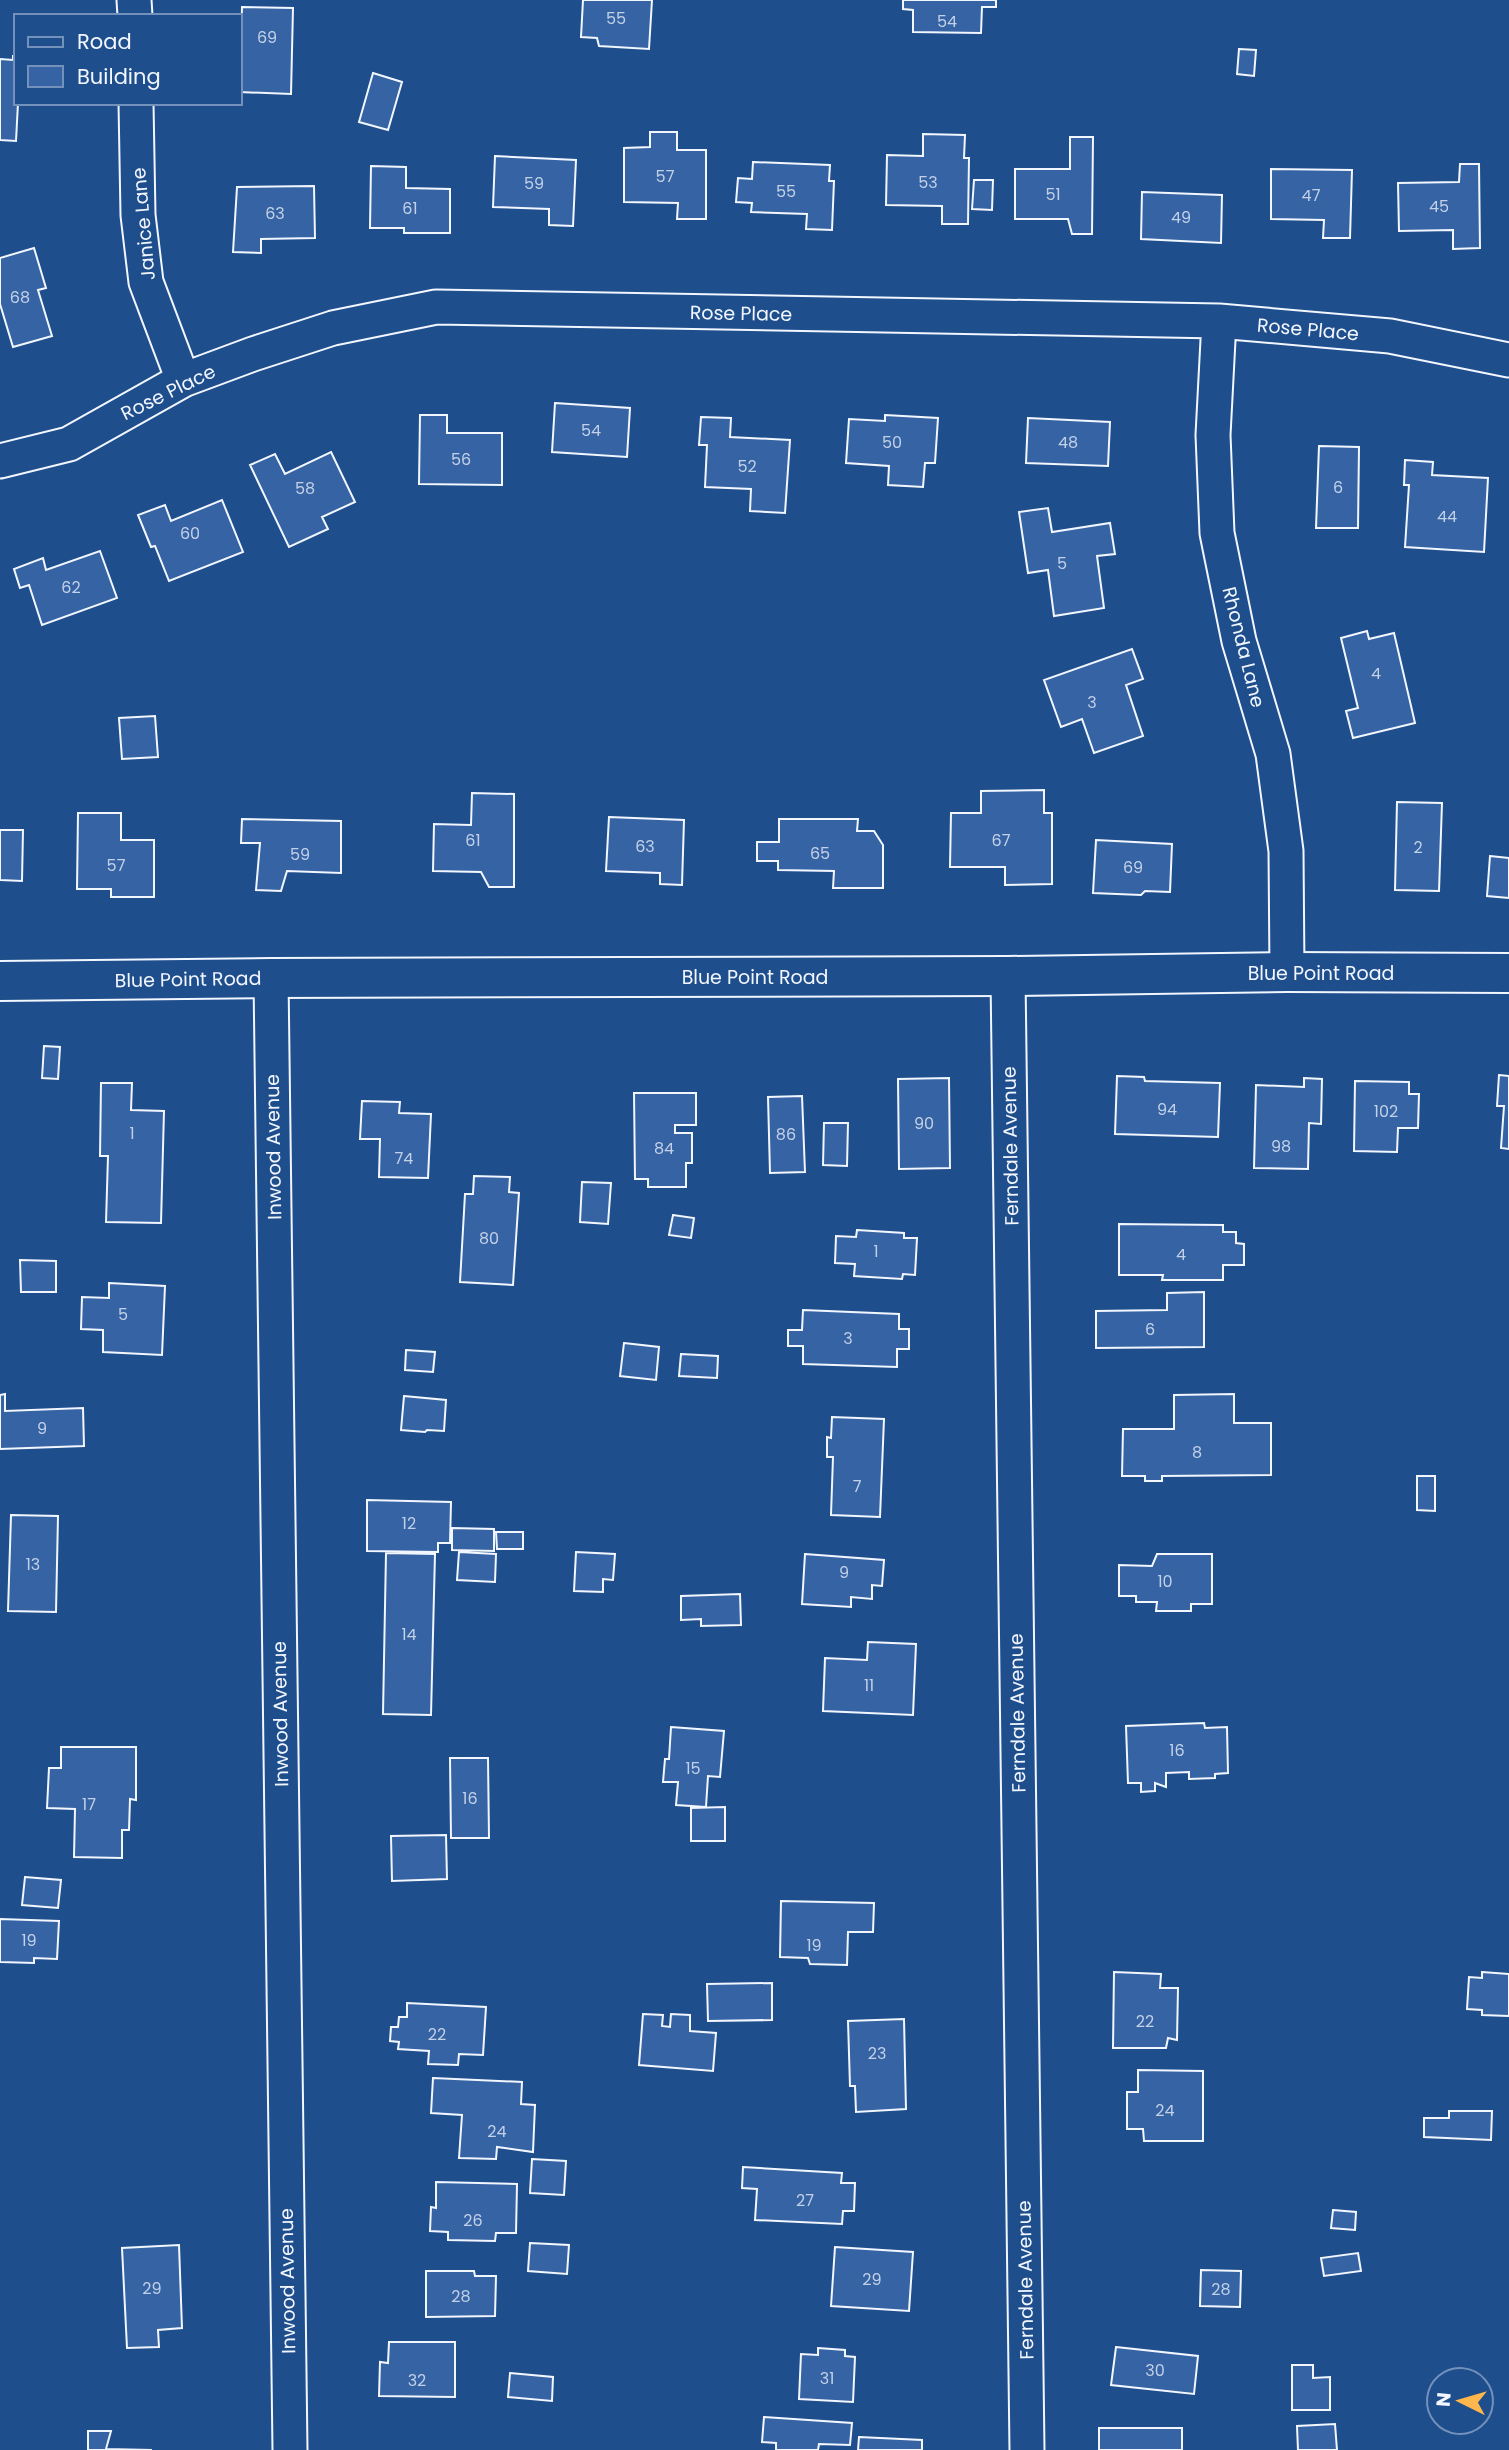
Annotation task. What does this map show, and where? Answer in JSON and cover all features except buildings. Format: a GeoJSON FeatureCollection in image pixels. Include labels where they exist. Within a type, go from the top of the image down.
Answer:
{"type":"FeatureCollection","features":[{"type":"Feature","properties":{"kind":"street","name":"Janice Lane"},"geometry":{"type":"LineString","coordinates":[[136,105],[138,215],[146,282],[183,380]]}},
{"type":"Feature","properties":{"kind":"street","name":"Rose Place"},"geometry":{"type":"LineString","coordinates":[[0,461],[69,444],[183,380],[253,354],[333,328],[436,307],[1219,321],[1390,336],[1509,360]]}},
{"type":"Feature","properties":{"kind":"street","name":"Rhonda Lane"},"geometry":{"type":"LineString","coordinates":[[1219,321],[1213,435],[1217,533],[1239,641],[1273,754],[1286,851],[1287,972]]}},
{"type":"Feature","properties":{"kind":"street","name":"Blue Point Road"},"geometry":{"type":"LineString","coordinates":[[0,981],[1287,972],[1509,973]]}},
{"type":"Feature","properties":{"kind":"street","name":"Ferndale Avenue"},"geometry":{"type":"LineString","coordinates":[[1008,976],[1027,2450]]}},
{"type":"Feature","properties":{"kind":"street","name":"Inwood Avenue"},"geometry":{"type":"LineString","coordinates":[[271,978],[289,2450]]}}]}
